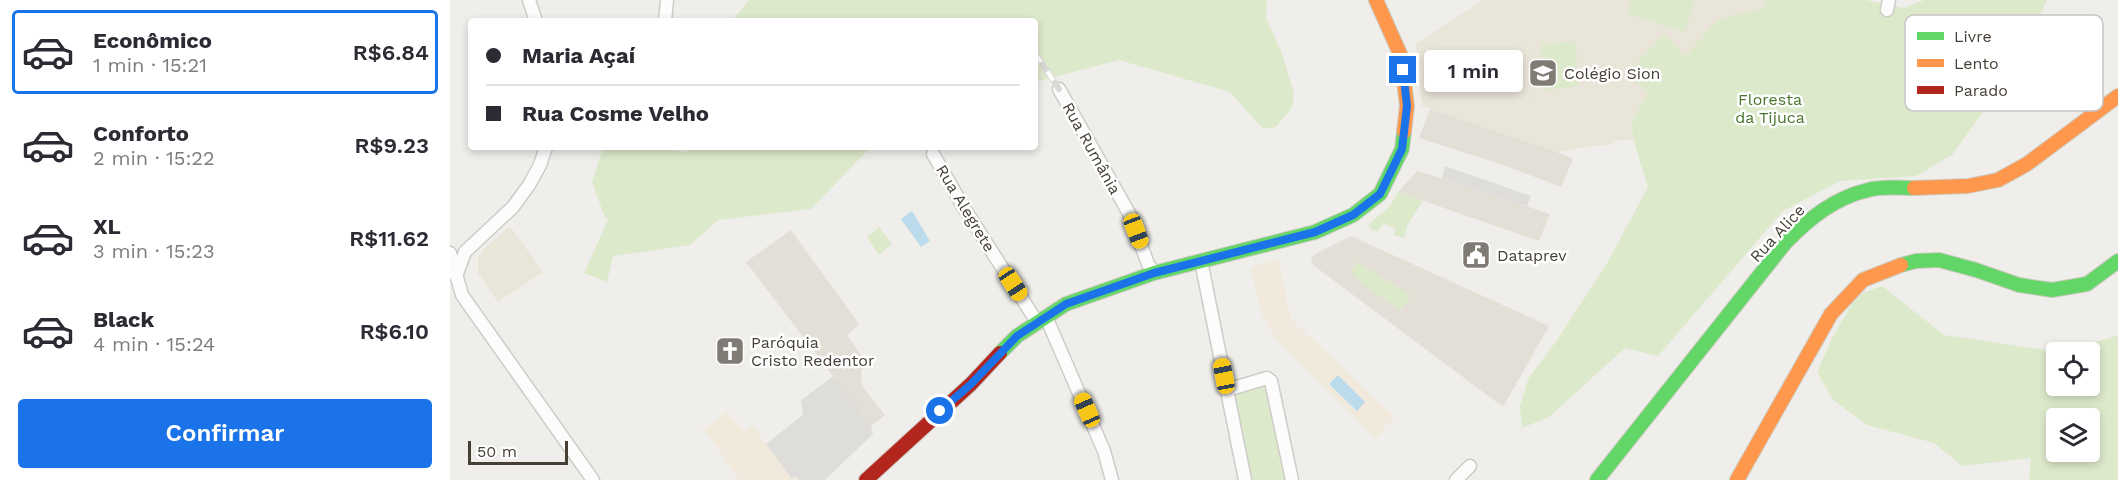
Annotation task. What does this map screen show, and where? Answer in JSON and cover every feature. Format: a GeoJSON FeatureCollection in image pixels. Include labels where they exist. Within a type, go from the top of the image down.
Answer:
{"type":"FeatureCollection","features":[{"type":"Feature","properties":{"kind":"street"},"geometry":{"type":"LineString","coordinates":[[529,0],[535,18]]}},
{"type":"Feature","properties":{"kind":"street"},"geometry":{"type":"LineString","coordinates":[[665,18],[667,0]]}},
{"type":"Feature","properties":{"kind":"street"},"geometry":{"type":"LineString","coordinates":[[866,480],[971,384],[1017,336],[1066,304],[1154,273],[1315,232],[1353,215],[1380,194],[1402,149],[1407,106],[1401,56],[1376,0]]}},
{"type":"Feature","properties":{"kind":"street","name":"Rua Rumânia"},"geometry":{"type":"LineString","coordinates":[[1059,89],[1130,215],[1148,264],[1154,273]]}},
{"type":"Feature","properties":{"kind":"street","name":"Rua Alice"},"geometry":{"type":"LineString","coordinates":[[2103,107],[2118,96]]}},
{"type":"Feature","properties":{"kind":"street","name":"Rua Alice"},"geometry":{"type":"LineString","coordinates":[[1597,480],[1786,242],[1822,210],[1833,202],[1869,189],[1968,186],[1998,180],[2027,164],[2098,111]]}},
{"type":"Feature","properties":{"kind":"street"},"geometry":{"type":"LineString","coordinates":[[453,277],[465,252],[504,216],[529,185],[545,150]]}},
{"type":"Feature","properties":{"kind":"street","name":"Rua Alegrete"},"geometry":{"type":"LineString","coordinates":[[933,154],[964,208],[1041,319],[1104,451],[1112,480]]}},
{"type":"Feature","properties":{"kind":"street"},"geometry":{"type":"LineString","coordinates":[[450,253],[453,277],[466,301],[593,480]]}},
{"type":"Feature","properties":{"kind":"street"},"geometry":{"type":"LineString","coordinates":[[1737,480],[1830,314],[1863,280],[1916,261],[1939,260],[2019,285],[2052,290],[2087,284],[2118,261]]}},
{"type":"Feature","properties":{"kind":"street"},"geometry":{"type":"LineString","coordinates":[[1201,261],[1245,480]]}},
{"type":"Feature","properties":{"kind":"street"},"geometry":{"type":"LineString","coordinates":[[1227,390],[1267,378],[1271,381],[1292,480]]}},
{"type":"Feature","properties":{"kind":"street"},"geometry":{"type":"LineString","coordinates":[[1455,480],[1470,466]]}},
{"type":"Feature","properties":{"kind":"shaded area","name":"Colégio Sion"},"geometry":{"type":"Polygon","coordinates":[[[1483,0],[1766,0],[1765,8],[1719,21],[1648,93],[1632,119],[1633,139],[1616,141],[1610,145],[1557,152],[1422,106],[1416,44],[1483,0]]]}},
{"type":"Feature","properties":{"kind":"shaded area"},"geometry":{"type":"Polygon","coordinates":[[[1430,109],[1573,159],[1561,187],[1506,166],[1419,138],[1430,109]]]}},
{"type":"Feature","properties":{"kind":"shaded area"},"geometry":{"type":"Polygon","coordinates":[[[1445,166],[1531,196],[1527,206],[1442,178],[1445,166]]]}},
{"type":"Feature","properties":{"kind":"shaded area"},"geometry":{"type":"Polygon","coordinates":[[[1417,171],[1550,214],[1539,241],[1398,192],[1417,171]]]}},
{"type":"Feature","properties":{"kind":"shaded area"},"geometry":{"type":"Polygon","coordinates":[[[510,226],[543,272],[498,302],[478,273],[478,257],[510,226]]]}},
{"type":"Feature","properties":{"kind":"shaded area"},"geometry":{"type":"Polygon","coordinates":[[[791,230],[859,324],[847,335],[870,368],[866,367],[861,371],[862,386],[885,415],[871,426],[746,262],[791,230]]]}},
{"type":"Feature","properties":{"kind":"shaded area"},"geometry":{"type":"Polygon","coordinates":[[[1351,236],[1549,326],[1503,407],[1313,265],[1311,258],[1317,253],[1351,236]]]}},
{"type":"Feature","properties":{"kind":"shaded area"},"geometry":{"type":"Polygon","coordinates":[[[1278,259],[1291,319],[1394,417],[1376,438],[1277,339],[1262,315],[1251,268],[1278,259]]]}},
{"type":"Feature","properties":{"kind":"shaded area"},"geometry":{"type":"Polygon","coordinates":[[[834,376],[871,426],[873,434],[825,480],[799,480],[794,476],[791,478],[766,444],[803,415],[801,400],[834,376]]]}},
{"type":"Feature","properties":{"kind":"shaded area"},"geometry":{"type":"Polygon","coordinates":[[[727,412],[744,431],[752,425],[791,478],[794,476],[797,480],[739,480],[703,430],[727,412]]]}},
{"type":"Feature","properties":{"kind":"green space"},"geometry":{"type":"Polygon","coordinates":[[[749,0],[1267,0],[1266,18],[1281,51],[1294,93],[1292,108],[1276,127],[1263,129],[1230,92],[1119,60],[1038,81],[1038,18],[734,18],[749,0]]]}},
{"type":"Feature","properties":{"kind":"green space"},"geometry":{"type":"Polygon","coordinates":[[[1631,0],[1695,0],[1685,32],[1627,13],[1631,0]]]}},
{"type":"Feature","properties":{"kind":"green space","name":"Floresta da Tijuca"},"geometry":{"type":"Polygon","coordinates":[[[1766,0],[1866,0],[1904,8],[1924,0],[2047,0],[2040,15],[1905,15],[1905,111],[1984,111],[1952,155],[1916,176],[1840,181],[1783,211],[1658,356],[1625,348],[1549,417],[1522,428],[1520,406],[1528,379],[1557,340],[1606,265],[1648,187],[1633,139],[1632,120],[1648,93],[1626,74],[1664,35],[1685,56],[1718,20],[1764,8],[1766,0]]]}},
{"type":"Feature","properties":{"kind":"green space"},"geometry":{"type":"Polygon","coordinates":[[[1575,41],[1579,86],[1544,90],[1541,44],[1575,41]]]}},
{"type":"Feature","properties":{"kind":"green space"},"geometry":{"type":"Polygon","coordinates":[[[602,150],[686,152],[687,150],[868,150],[811,209],[718,220],[690,245],[613,256],[607,282],[584,273],[609,218],[605,218],[592,182],[602,150]]]}},
{"type":"Feature","properties":{"kind":"green space"},"geometry":{"type":"Polygon","coordinates":[[[1398,192],[1423,201],[1408,224],[1404,238],[1393,235],[1396,229],[1385,224],[1379,228],[1378,232],[1372,230],[1368,225],[1389,207],[1398,192]]]}},
{"type":"Feature","properties":{"kind":"green space"},"geometry":{"type":"Polygon","coordinates":[[[879,227],[892,244],[879,255],[867,237],[879,227]]]}},
{"type":"Feature","properties":{"kind":"green space"},"geometry":{"type":"Polygon","coordinates":[[[1357,262],[1411,295],[1401,310],[1362,284],[1351,271],[1357,262]]]}},
{"type":"Feature","properties":{"kind":"green space"},"geometry":{"type":"Polygon","coordinates":[[[1882,286],[1944,335],[2046,350],[2046,396],[2100,396],[2100,342],[2096,342],[2118,335],[2118,480],[2029,480],[2031,458],[1962,466],[1934,443],[1867,425],[1833,400],[1817,372],[1832,338],[1857,295],[1882,286]]]}},
{"type":"Feature","properties":{"kind":"green space"},"geometry":{"type":"Polygon","coordinates":[[[1269,383],[1290,480],[1247,480],[1226,394],[1269,383]]]}},
{"type":"Feature","properties":{"kind":"water"},"geometry":{"type":"Polygon","coordinates":[[[912,211],[930,241],[921,247],[901,219],[912,211]]]}},
{"type":"Feature","properties":{"kind":"water"},"geometry":{"type":"Polygon","coordinates":[[[1338,375],[1365,402],[1357,411],[1329,384],[1338,375]]]}},
{"type":"Feature","properties":{"kind":"railway"},"geometry":{"type":"LineString","coordinates":[[1038,58],[1059,89]]}},
{"type":"Feature","properties":{"kind":"traffic: fast"},"geometry":{"type":"LineString","coordinates":[[1000,353],[1017,336],[1066,304],[1154,273],[1315,232],[1353,215],[1380,194],[1402,149],[1404,132]]}},
{"type":"Feature","properties":{"kind":"traffic: fast"},"geometry":{"type":"LineString","coordinates":[[1597,480],[1795,233],[1823,210],[1844,198],[1879,188],[1914,188]]}},
{"type":"Feature","properties":{"kind":"traffic: fast"},"geometry":{"type":"LineString","coordinates":[[1901,265],[1916,261],[1939,260],[2019,285],[2052,290],[2087,284],[2118,261]]}},
{"type":"Feature","properties":{"kind":"traffic: slow"},"geometry":{"type":"LineString","coordinates":[[1376,0],[1401,56],[1407,106],[1404,132]]}},
{"type":"Feature","properties":{"kind":"traffic: slow"},"geometry":{"type":"LineString","coordinates":[[2103,107],[2118,96]]}},
{"type":"Feature","properties":{"kind":"traffic: slow"},"geometry":{"type":"LineString","coordinates":[[1914,188],[1968,186],[1998,180],[2027,164],[2098,111]]}},
{"type":"Feature","properties":{"kind":"traffic: slow"},"geometry":{"type":"LineString","coordinates":[[1737,480],[1831,314],[1863,280],[1901,265]]}},
{"type":"Feature","properties":{"kind":"traffic: jam"},"geometry":{"type":"LineString","coordinates":[[866,480],[971,384],[1000,353]]}},
{"type":"Feature","properties":{"kind":"place","name":"Colégio Sion"},"geometry":{"type":"Point","coordinates":[1543,73]}},
{"type":"Feature","properties":{"kind":"place","name":"Dataprev"},"geometry":{"type":"Point","coordinates":[1476,255]}},
{"type":"Feature","properties":{"kind":"place","name":"Paróquia Cristo Redentor"},"geometry":{"type":"Point","coordinates":[730,351]}},
{"type":"Feature","properties":{"kind":"route"},"geometry":{"type":"LineString","coordinates":[[940,411],[971,384],[1017,336],[1066,304],[1154,273],[1315,232],[1353,215],[1380,194],[1402,149],[1407,106],[1403,70]]}}]}
